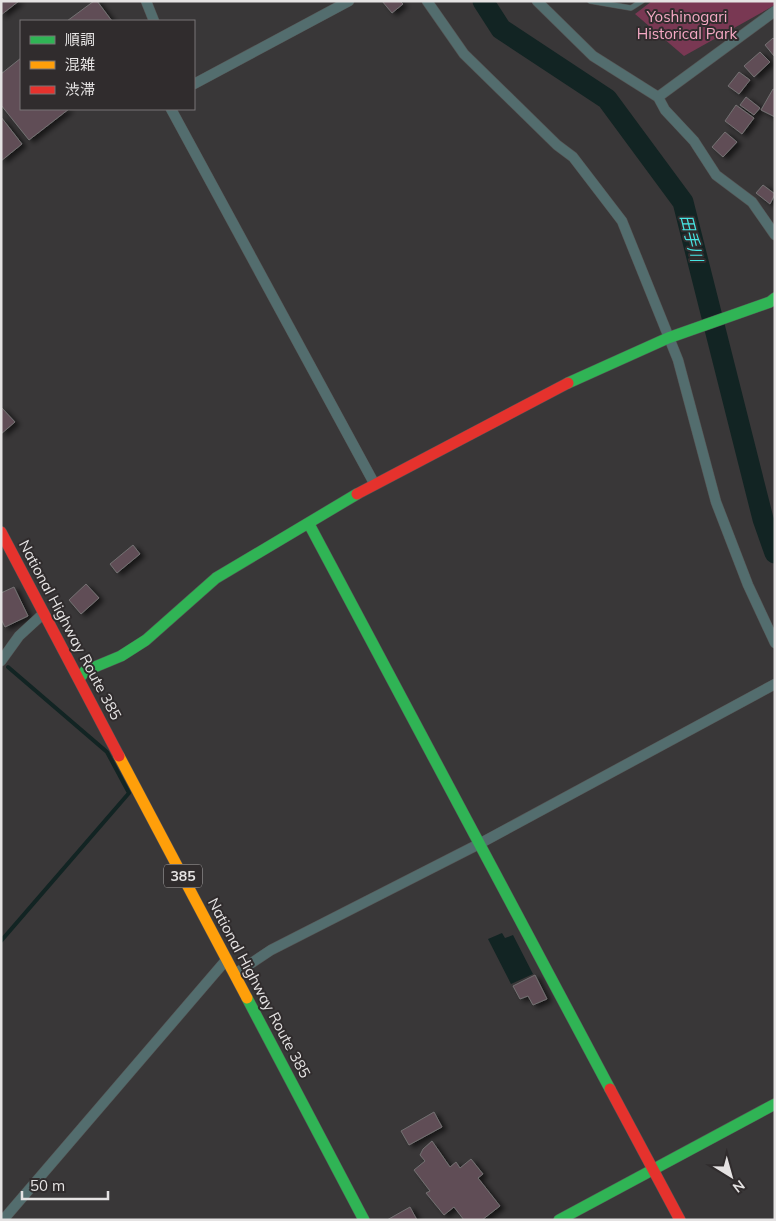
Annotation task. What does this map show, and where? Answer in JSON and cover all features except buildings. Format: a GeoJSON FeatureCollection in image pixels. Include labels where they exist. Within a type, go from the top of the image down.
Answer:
{"type":"FeatureCollection","features":[{"type":"Feature","properties":{"kind":"main road"},"geometry":{"type":"LineString","coordinates":[[79,679],[85,671],[121,656],[146,640],[216,578],[309,524],[374,483],[593,370],[668,338],[700,328],[772,300]]}},
{"type":"Feature","properties":{"kind":"main road"},"geometry":{"type":"LineString","coordinates":[[309,524],[680,1220]]}},
{"type":"Feature","properties":{"kind":"main road","name":"National Highway Route 385"},"geometry":{"type":"LineString","coordinates":[[1,532],[364,1220]]}},
{"type":"Feature","properties":{"kind":"main road"},"geometry":{"type":"LineString","coordinates":[[559,1220],[775,1104]]}},
{"type":"Feature","properties":{"kind":"street"},"geometry":{"type":"LineString","coordinates":[[146,1],[154,20]]}},
{"type":"Feature","properties":{"kind":"street"},"geometry":{"type":"LineString","coordinates":[[195,83],[349,1]]}},
{"type":"Feature","properties":{"kind":"street"},"geometry":{"type":"LineString","coordinates":[[427,1],[464,54],[557,145],[573,157],[622,221],[685,385],[716,502],[748,586],[775,643]]}},
{"type":"Feature","properties":{"kind":"street"},"geometry":{"type":"LineString","coordinates":[[537,1],[593,56],[658,96],[665,110],[694,141],[716,174],[752,202],[775,235]]}},
{"type":"Feature","properties":{"kind":"street"},"geometry":{"type":"LineString","coordinates":[[658,96],[775,11]]}},
{"type":"Feature","properties":{"kind":"street"},"geometry":{"type":"LineString","coordinates":[[171,110],[374,483]]}},
{"type":"Feature","properties":{"kind":"street"},"geometry":{"type":"LineString","coordinates":[[3,657],[20,636],[44,613]]}},
{"type":"Feature","properties":{"kind":"street"},"geometry":{"type":"LineString","coordinates":[[235,974],[271,950],[479,844],[775,684]]}},
{"type":"Feature","properties":{"kind":"street"},"geometry":{"type":"LineString","coordinates":[[3,1220],[227,959]]}},
{"type":"Feature","properties":{"kind":"lane"},"geometry":{"type":"LineString","coordinates":[[590,1],[631,8],[642,1]]}},
{"type":"Feature","properties":{"kind":"green space","name":"Yoshinogari Historical Park"},"geometry":{"type":"Polygon","coordinates":[[[652,1],[775,1],[775,5],[684,56],[635,14],[652,1]]]}},
{"type":"Feature","properties":{"kind":"shaded area"},"geometry":{"type":"Polygon","coordinates":[[[502,933],[505,938],[513,935],[533,974],[511,984],[488,939],[502,933]]]}},
{"type":"Feature","properties":{"kind":"waterway","name":"田手川"},"geometry":{"type":"LineString","coordinates":[[483,1],[501,29],[607,99],[683,202],[763,519],[775,553]]}},
{"type":"Feature","properties":{"kind":"waterway"},"geometry":{"type":"LineString","coordinates":[[1,941],[129,793],[107,752],[8,667]]}},
{"type":"Feature","properties":{"kind":"traffic: fast"},"geometry":{"type":"LineString","coordinates":[[568,383],[668,338],[770,302],[775,298]]}},
{"type":"Feature","properties":{"kind":"traffic: fast"},"geometry":{"type":"LineString","coordinates":[[79,679],[85,671],[121,656],[146,640],[216,578],[357,494]]}},
{"type":"Feature","properties":{"kind":"traffic: fast"},"geometry":{"type":"LineString","coordinates":[[309,524],[610,1089]]}},
{"type":"Feature","properties":{"kind":"traffic: fast"},"geometry":{"type":"LineString","coordinates":[[247,998],[364,1220]]}},
{"type":"Feature","properties":{"kind":"traffic: fast"},"geometry":{"type":"LineString","coordinates":[[559,1220],[775,1104]]}},
{"type":"Feature","properties":{"kind":"traffic: slow"},"geometry":{"type":"LineString","coordinates":[[119,756],[247,998]]}},
{"type":"Feature","properties":{"kind":"traffic: jam"},"geometry":{"type":"LineString","coordinates":[[357,494],[568,383]]}},
{"type":"Feature","properties":{"kind":"traffic: jam"},"geometry":{"type":"LineString","coordinates":[[1,532],[119,756]]}},
{"type":"Feature","properties":{"kind":"traffic: jam"},"geometry":{"type":"LineString","coordinates":[[610,1089],[680,1220]]}}]}
